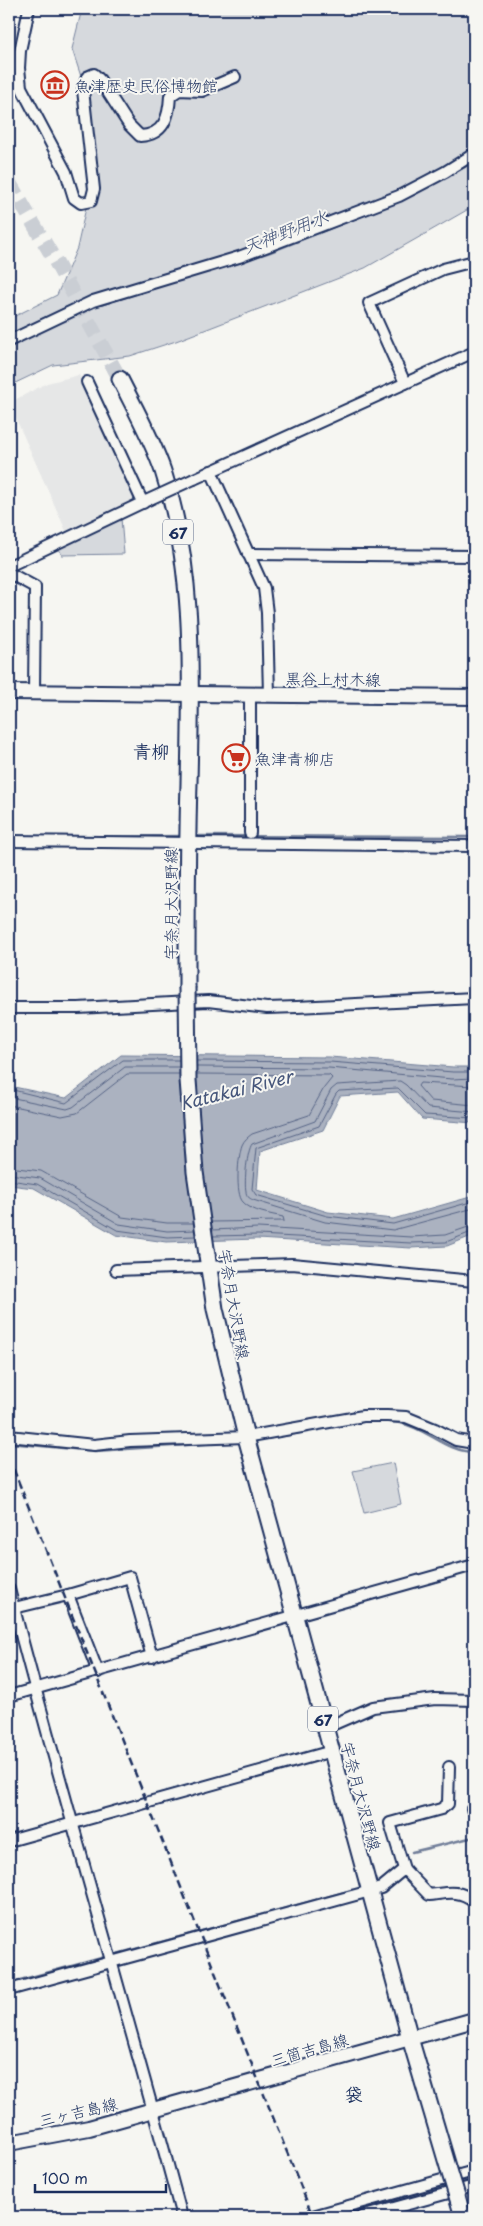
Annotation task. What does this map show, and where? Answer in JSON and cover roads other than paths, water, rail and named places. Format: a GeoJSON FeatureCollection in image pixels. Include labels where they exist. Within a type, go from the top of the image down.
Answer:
{"type":"FeatureCollection","features":[{"type":"Feature","properties":{"kind":"main road","name":"宇奈月大沢野線"},"geometry":{"type":"LineString","coordinates":[[120,379],[162,470],[180,539],[190,621],[187,842],[187,987],[190,1098],[195,1172],[208,1260],[226,1358],[294,1616],[410,2038],[463,2217]]}},
{"type":"Feature","properties":{"kind":"main road","name":"黒谷上村木線"},"geometry":{"type":"LineString","coordinates":[[9,692],[474,697]]}},
{"type":"Feature","properties":{"kind":"main road","name":"三箇吉島線"},"geometry":{"type":"LineString","coordinates":[[154,2111],[474,2020]]}},
{"type":"Feature","properties":{"kind":"main road","name":"三ヶ吉島線"},"geometry":{"type":"LineString","coordinates":[[9,2143],[89,2128],[154,2111]]}},
{"type":"Feature","properties":{"kind":"street"},"geometry":{"type":"LineString","coordinates":[[29,9],[20,60],[21,87],[66,172],[74,198],[81,203],[91,201],[94,188],[83,90],[87,77],[94,74],[100,80],[129,126],[140,136],[149,136],[163,126],[169,114],[170,96],[179,90],[202,91],[236,77]]}},
{"type":"Feature","properties":{"kind":"street"},"geometry":{"type":"LineString","coordinates":[[9,341],[92,302],[239,257],[399,196],[446,172],[474,154]]}},
{"type":"Feature","properties":{"kind":"street"},"geometry":{"type":"LineString","coordinates":[[405,383],[369,303],[443,268],[474,261]]}},
{"type":"Feature","properties":{"kind":"street"},"geometry":{"type":"LineString","coordinates":[[9,566],[145,501],[474,352]]}},
{"type":"Feature","properties":{"kind":"street"},"geometry":{"type":"LineString","coordinates":[[88,382],[145,501]]}},
{"type":"Feature","properties":{"kind":"street"},"geometry":{"type":"LineString","coordinates":[[211,471],[264,588],[267,613],[269,695]]}},
{"type":"Feature","properties":{"kind":"street"},"geometry":{"type":"LineString","coordinates":[[248,554],[474,556]]}},
{"type":"Feature","properties":{"kind":"street"},"geometry":{"type":"LineString","coordinates":[[9,573],[34,587],[34,693]]}},
{"type":"Feature","properties":{"kind":"street"},"geometry":{"type":"LineString","coordinates":[[250,695],[250,833]]}},
{"type":"Feature","properties":{"kind":"street"},"geometry":{"type":"LineString","coordinates":[[9,840],[474,846]]}},
{"type":"Feature","properties":{"kind":"street"},"geometry":{"type":"LineString","coordinates":[[9,1008],[78,1008],[208,1001],[267,1008],[474,998]]}},
{"type":"Feature","properties":{"kind":"street"},"geometry":{"type":"LineString","coordinates":[[116,1270],[208,1260],[292,1264],[474,1281]]}},
{"type":"Feature","properties":{"kind":"street"},"geometry":{"type":"LineString","coordinates":[[9,1436],[94,1445],[130,1441],[246,1437],[363,1416],[387,1416],[406,1417],[435,1428],[456,1440],[474,1443]]}},
{"type":"Feature","properties":{"kind":"street"},"geometry":{"type":"LineString","coordinates":[[9,1696],[474,1566]]}},
{"type":"Feature","properties":{"kind":"street"},"geometry":{"type":"LineString","coordinates":[[14,1608],[130,1577],[152,1657]]}},
{"type":"Feature","properties":{"kind":"street"},"geometry":{"type":"LineString","coordinates":[[9,1589],[182,2217]]}},
{"type":"Feature","properties":{"kind":"street"},"geometry":{"type":"LineString","coordinates":[[68,1595],[98,1672]]}},
{"type":"Feature","properties":{"kind":"street"},"geometry":{"type":"LineString","coordinates":[[325,1728],[373,1707],[435,1699],[474,1700]]}},
{"type":"Feature","properties":{"kind":"street"},"geometry":{"type":"LineString","coordinates":[[9,1841],[332,1751]]}},
{"type":"Feature","properties":{"kind":"street"},"geometry":{"type":"LineString","coordinates":[[449,1767],[448,1804],[440,1809],[390,1823],[404,1868],[429,1895],[455,1892],[464,1894],[474,1901]]}},
{"type":"Feature","properties":{"kind":"street"},"geometry":{"type":"LineString","coordinates":[[9,1990],[381,1888],[404,1868]]}},
{"type":"Feature","properties":{"kind":"street"},"geometry":{"type":"LineString","coordinates":[[309,2217],[474,2171]]}},
{"type":"Feature","properties":{"kind":"street"},"geometry":{"type":"LineString","coordinates":[[360,2217],[474,2186]]}},
{"type":"Feature","properties":{"kind":"water","name":"Katakai River"},"geometry":{"type":"Polygon","coordinates":[[[121,1055],[330,1057],[474,1067],[474,1123],[422,1119],[398,1092],[340,1096],[323,1130],[260,1151],[257,1190],[328,1212],[393,1219],[474,1196],[474,1235],[447,1246],[411,1248],[257,1239],[166,1242],[116,1235],[34,1188],[9,1185],[9,1083],[14,1087],[66,1098],[121,1055]]]}},
{"type":"Feature","properties":{"kind":"waterway","name":"天神野用水"},"geometry":{"type":"LineString","coordinates":[[412,195],[474,162]]}},
{"type":"Feature","properties":{"kind":"waterway","name":"天神野用水"},"geometry":{"type":"LineString","coordinates":[[242,261],[356,218]]}},
{"type":"Feature","properties":{"kind":"waterway","name":"天神野用水"},"geometry":{"type":"LineString","coordinates":[[97,306],[160,286]]}},
{"type":"Feature","properties":{"kind":"waterway","name":"天神野用水"},"geometry":{"type":"LineString","coordinates":[[9,335],[68,307]]}},
{"type":"Feature","properties":{"kind":"waterway"},"geometry":{"type":"LineString","coordinates":[[73,837],[183,836]]}},
{"type":"Feature","properties":{"kind":"waterway"},"geometry":{"type":"LineString","coordinates":[[193,836],[474,837]]}},
{"type":"Feature","properties":{"kind":"waterway"},"geometry":{"type":"LineString","coordinates":[[262,1439],[348,1423],[383,1421],[410,1426],[454,1448],[474,1452]]}},
{"type":"Feature","properties":{"kind":"waterway"},"geometry":{"type":"LineString","coordinates":[[9,1443],[95,1451],[218,1443]]}},
{"type":"Feature","properties":{"kind":"waterway"},"geometry":{"type":"LineString","coordinates":[[412,1852],[474,1837]]}},
{"type":"Feature","properties":{"kind":"waterway"},"geometry":{"type":"LineString","coordinates":[[117,1954],[352,1890]]}},
{"type":"Feature","properties":{"kind":"waterway"},"geometry":{"type":"LineString","coordinates":[[9,1983],[105,1957]]}},
{"type":"Feature","properties":{"kind":"waterway"},"geometry":{"type":"LineString","coordinates":[[459,2183],[474,2179]]}},
{"type":"Feature","properties":{"kind":"waterway"},"geometry":{"type":"LineString","coordinates":[[338,2217],[449,2186]]}},
{"type":"Feature","properties":{"kind":"tunnel"},"geometry":{"type":"LineString","coordinates":[[9,182],[53,257],[120,379]]}},
{"type":"Feature","properties":{"kind":"railway"},"geometry":{"type":"LineString","coordinates":[[9,1458],[313,2217]]}},
{"type":"Feature","properties":{"kind":"place","name":"魚津歴史民俗博物館"},"geometry":{"type":"Point","coordinates":[55,85]}},
{"type":"Feature","properties":{"kind":"place","name":"魚津青柳店"},"geometry":{"type":"Point","coordinates":[236,758]}},
{"type":"Feature","properties":{"kind":"district","name":"青柳"},"geometry":{"type":"Point","coordinates":[151,750]}},
{"type":"Feature","properties":{"kind":"district","name":"袋"},"geometry":{"type":"Point","coordinates":[354,2093]}}]}
